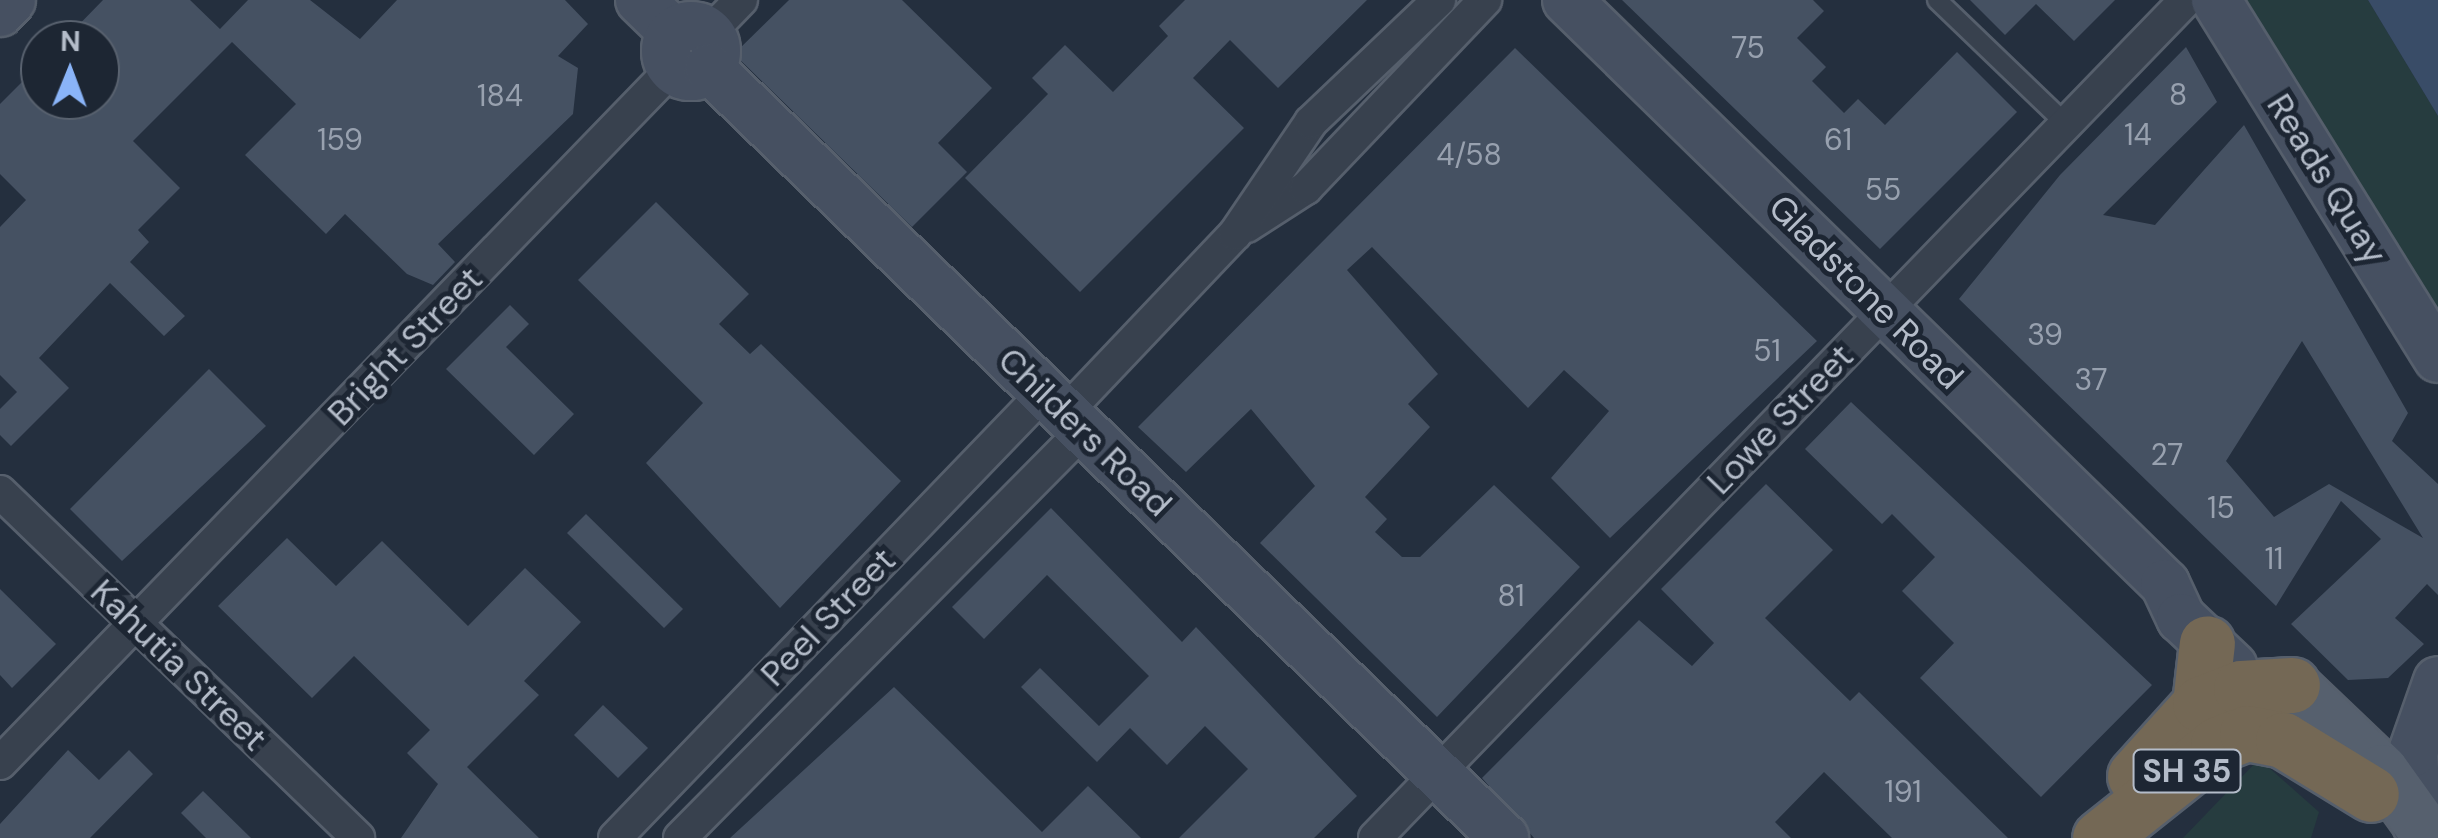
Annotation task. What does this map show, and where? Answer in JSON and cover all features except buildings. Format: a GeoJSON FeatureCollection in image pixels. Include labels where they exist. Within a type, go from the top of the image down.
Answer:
{"type":"FeatureCollection","features":[{"type":"Feature","properties":{"kind":"highway","name":"SH 35"},"geometry":{"type":"LineString","coordinates":[[2200,704],[2206,643]]}},
{"type":"Feature","properties":{"kind":"highway","name":"SH 35"},"geometry":{"type":"LineString","coordinates":[[2098,838],[2132,779],[2200,704],[2273,686]]}},
{"type":"Feature","properties":{"kind":"highway","name":"SH 35"},"geometry":{"type":"LineString","coordinates":[[2098,838],[2218,744],[2247,732],[2283,740],[2406,817]]}},
{"type":"Feature","properties":{"kind":"main road","name":"Gladstone Road"},"geometry":{"type":"LineString","coordinates":[[2273,686],[2348,735],[2406,817]]}},
{"type":"Feature","properties":{"kind":"main road","name":"Gladstone Road"},"geometry":{"type":"LineString","coordinates":[[2273,686],[2406,817]]}},
{"type":"Feature","properties":{"kind":"street"},"geometry":{"type":"LineString","coordinates":[[0,12],[11,0]]}},
{"type":"Feature","properties":{"kind":"street","name":"Childers Road"},"geometry":{"type":"LineString","coordinates":[[640,0],[701,40],[1065,412],[1504,838]]}},
{"type":"Feature","properties":{"kind":"street","name":"Peel Street"},"geometry":{"type":"LineString","coordinates":[[680,838],[1065,412],[1235,234],[1311,122],[1439,0]]}},
{"type":"Feature","properties":{"kind":"street","name":"Peel Street"},"geometry":{"type":"LineString","coordinates":[[1235,234],[1306,188],[1486,0]]}},
{"type":"Feature","properties":{"kind":"street","name":"Gladstone Road"},"geometry":{"type":"LineString","coordinates":[[1568,0],[2164,584],[2206,643],[2273,686]]}},
{"type":"Feature","properties":{"kind":"street","name":"Lowe Street"},"geometry":{"type":"LineString","coordinates":[[1375,838],[2186,0]]}},
{"type":"Feature","properties":{"kind":"street","name":"Reads Quay"},"geometry":{"type":"LineString","coordinates":[[2216,0],[2438,358]]}},
{"type":"Feature","properties":{"kind":"street","name":"Bright Street"},"geometry":{"type":"LineString","coordinates":[[0,763],[138,625],[701,40]]}},
{"type":"Feature","properties":{"kind":"street","name":"Peel Street"},"geometry":{"type":"LineString","coordinates":[[615,838],[1065,412]]}},
{"type":"Feature","properties":{"kind":"street","name":"Kahutia Street"},"geometry":{"type":"LineString","coordinates":[[0,492],[358,838]]}},
{"type":"Feature","properties":{"kind":"street","name":"Gladstone Road"},"geometry":{"type":"LineString","coordinates":[[2164,584],[2199,597],[2273,686]]}},
{"type":"Feature","properties":{"kind":"street"},"geometry":{"type":"LineString","coordinates":[[2348,735],[2395,732],[2431,695]]}},
{"type":"Feature","properties":{"kind":"street"},"geometry":{"type":"LineString","coordinates":[[2406,817],[2413,752],[2431,695]]}},
{"type":"Feature","properties":{"kind":"lane"},"geometry":{"type":"LineString","coordinates":[[1937,0],[2066,124]]}},
{"type":"Feature","properties":{"kind":"green space"},"geometry":{"type":"Polygon","coordinates":[[[2242,0],[2368,0],[2438,116],[2438,336],[2242,0]]]}},
{"type":"Feature","properties":{"kind":"green space"},"geometry":{"type":"Polygon","coordinates":[[[2259,759],[2319,812],[2311,838],[2183,838],[2259,759]]]}},
{"type":"Feature","properties":{"kind":"water"},"geometry":{"type":"Polygon","coordinates":[[[2368,0],[2438,0],[2438,116],[2368,0]]]}}]}
